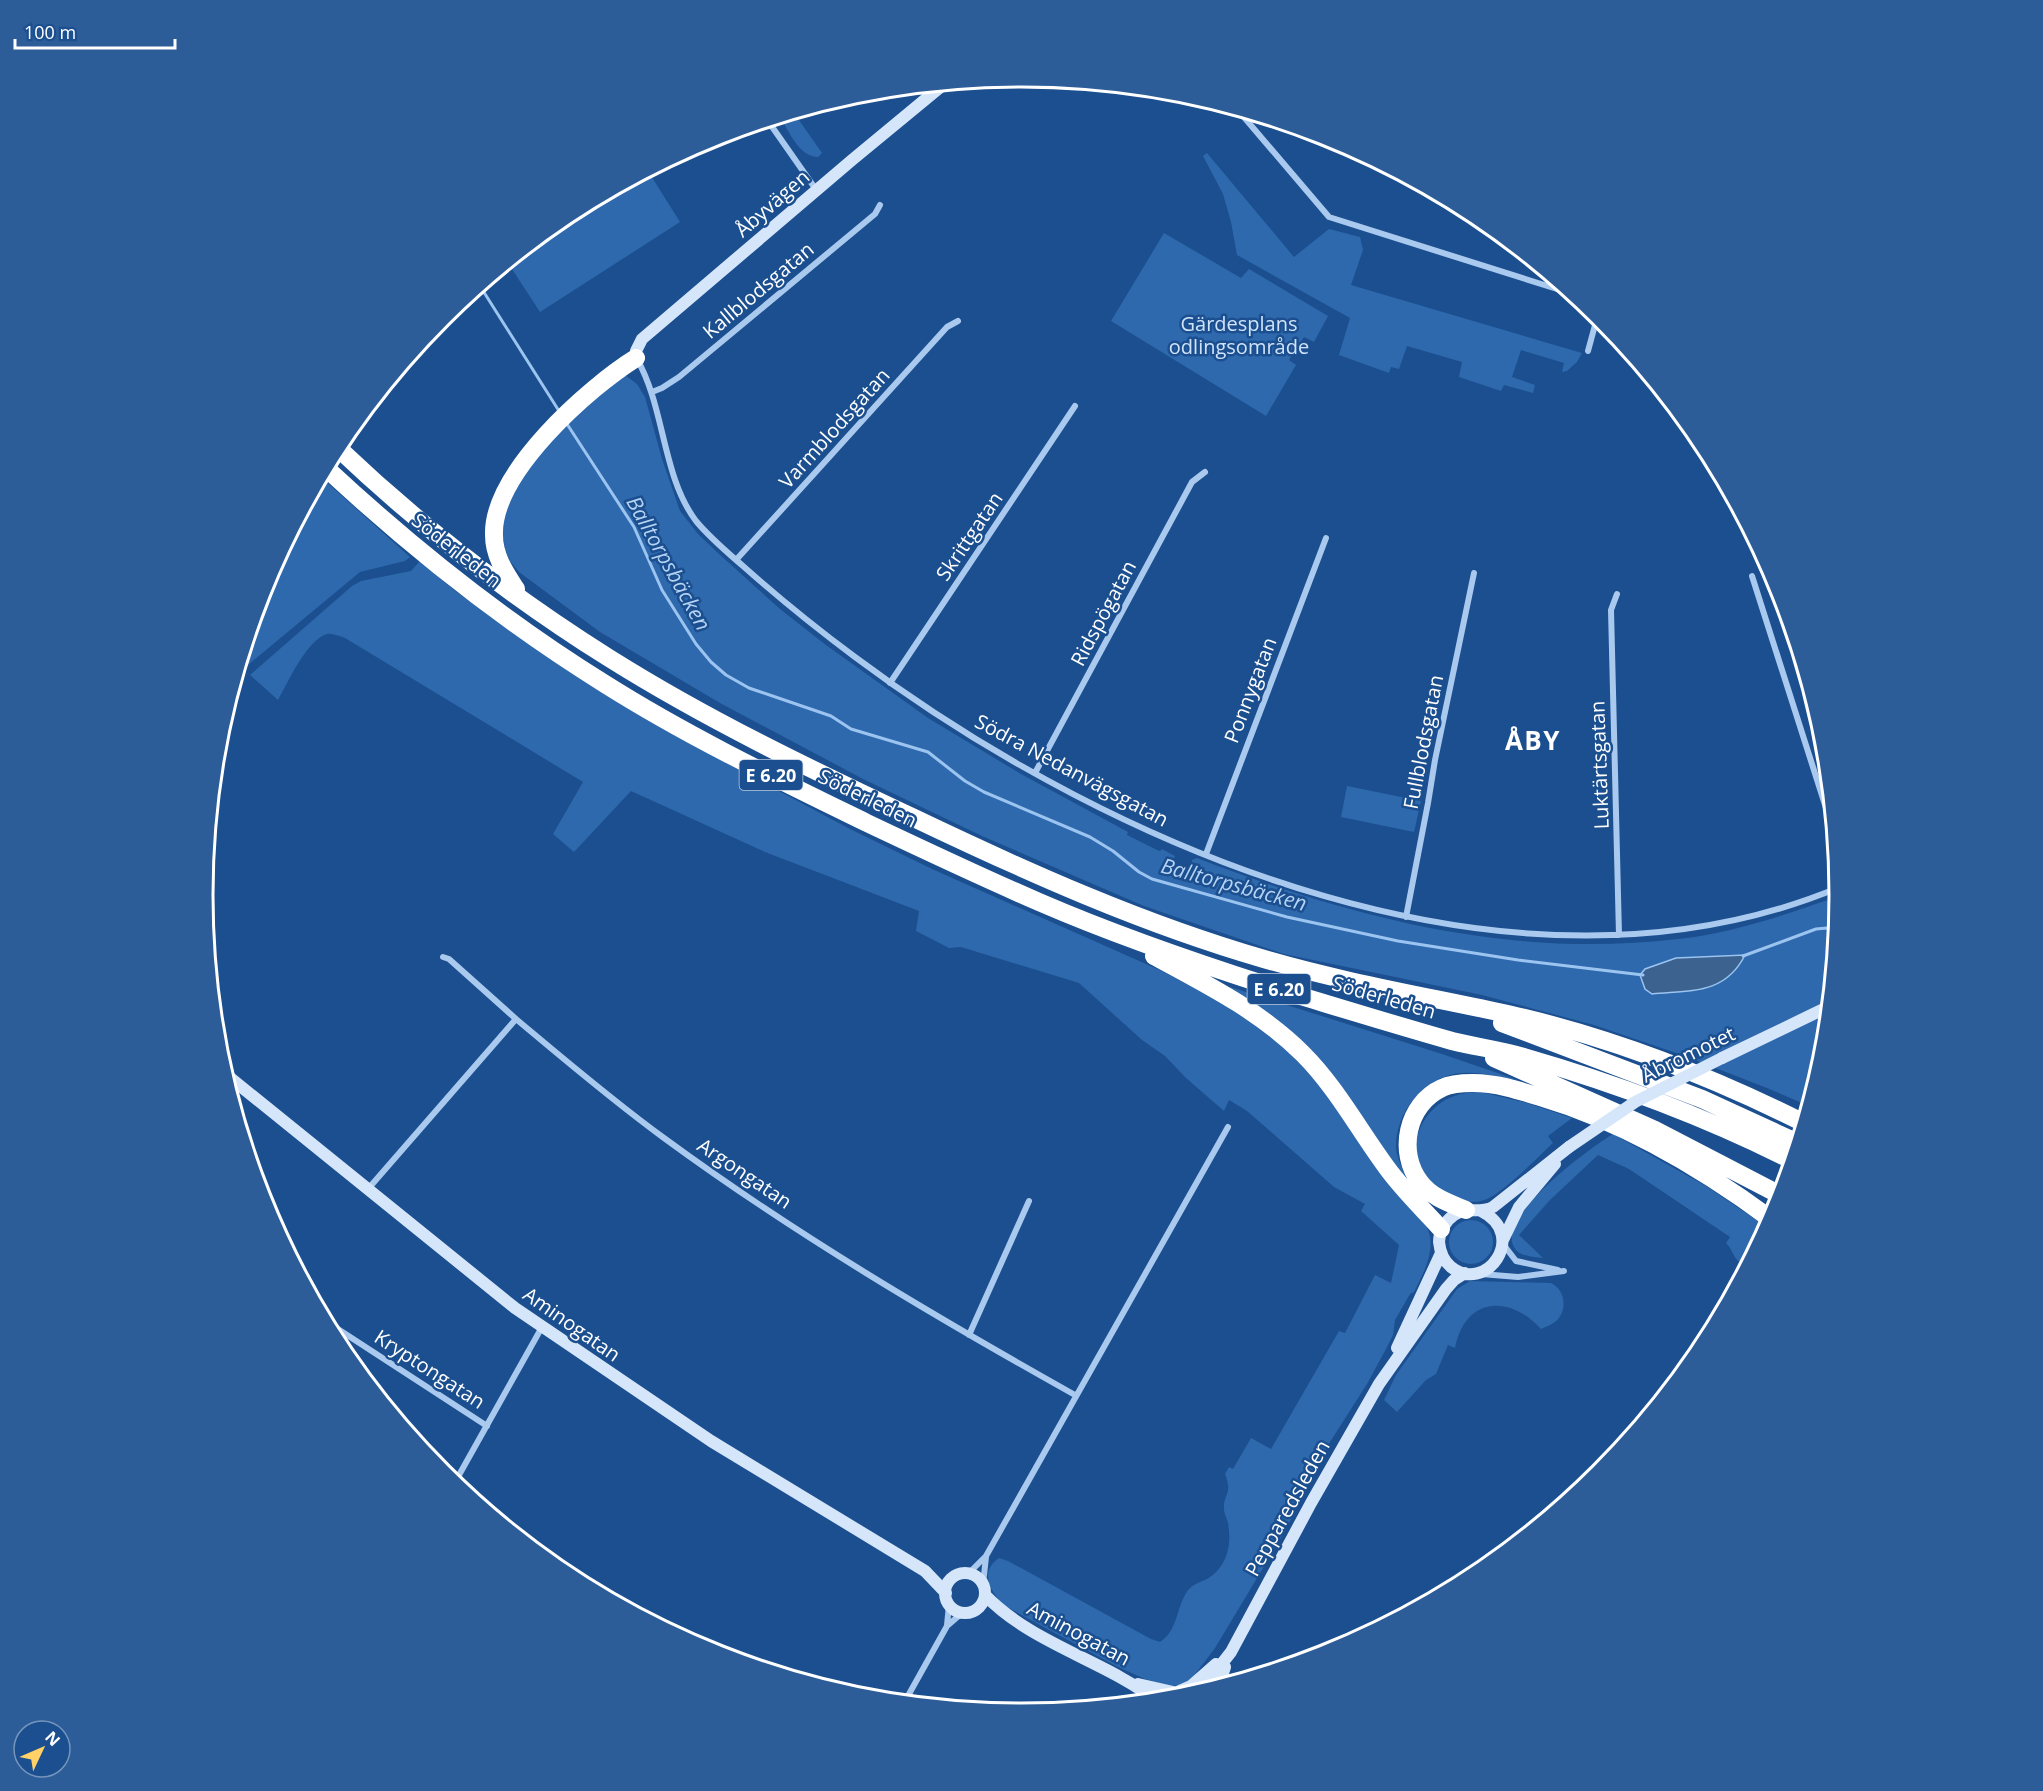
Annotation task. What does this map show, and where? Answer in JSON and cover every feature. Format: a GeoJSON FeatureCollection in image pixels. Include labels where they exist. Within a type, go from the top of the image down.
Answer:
{"type":"FeatureCollection","features":[{"type":"Feature","properties":{"kind":"highway"},"geometry":{"type":"LineString","coordinates":[[523,600],[501,565],[495,545],[495,524],[502,499],[518,470],[564,416],[605,378],[636,358]]}},
{"type":"Feature","properties":{"kind":"highway","name":"Söderleden"},"geometry":{"type":"LineString","coordinates":[[344,454],[412,515],[523,600],[611,659],[699,710],[815,771],[1003,860],[1154,921],[1262,959],[1444,1002]]}},
{"type":"Feature","properties":{"kind":"highway","name":"Söderleden"},"geometry":{"type":"LineString","coordinates":[[332,473],[398,533],[459,582],[540,641],[642,706],[757,768],[891,834],[1040,903],[1104,928],[1293,994],[1456,1042]]}},
{"type":"Feature","properties":{"kind":"highway"},"geometry":{"type":"LineString","coordinates":[[1104,928],[1227,996],[1265,1021],[1302,1054],[1340,1099],[1395,1178],[1442,1230]]}},
{"type":"Feature","properties":{"kind":"highway"},"geometry":{"type":"LineString","coordinates":[[1444,1002],[1513,1015],[1610,1042],[1699,1075],[1798,1120]]}},
{"type":"Feature","properties":{"kind":"highway"},"geometry":{"type":"LineString","coordinates":[[1444,1002],[1702,1099],[1791,1140]]}},
{"type":"Feature","properties":{"kind":"highway"},"geometry":{"type":"LineString","coordinates":[[1456,1042],[1655,1130],[1773,1191]]}},
{"type":"Feature","properties":{"kind":"highway"},"geometry":{"type":"LineString","coordinates":[[1456,1042],[1521,1056],[1589,1077],[1683,1113],[1786,1158]]}},
{"type":"Feature","properties":{"kind":"highway"},"geometry":{"type":"LineString","coordinates":[[1473,1211],[1428,1191],[1418,1180],[1410,1164],[1407,1150],[1411,1123],[1423,1102],[1443,1088],[1473,1083],[1495,1084],[1522,1091],[1598,1117],[1660,1147],[1763,1215]]}},
{"type":"Feature","properties":{"kind":"highway"},"geometry":{"type":"LineString","coordinates":[[1781,1111],[1799,1116]]}},
{"type":"Feature","properties":{"kind":"highway"},"geometry":{"type":"LineString","coordinates":[[1660,1147],[1694,1151]]}},
{"type":"Feature","properties":{"kind":"street","name":"Åbyvägen"},"geometry":{"type":"LineString","coordinates":[[636,358],[636,351],[642,339],[934,92]]}},
{"type":"Feature","properties":{"kind":"street"},"geometry":{"type":"LineString","coordinates":[[1246,119],[1329,218],[1556,289]]}},
{"type":"Feature","properties":{"kind":"street"},"geometry":{"type":"LineString","coordinates":[[772,127],[817,191]]}},
{"type":"Feature","properties":{"kind":"street","name":"Kallblodsgatan"},"geometry":{"type":"LineString","coordinates":[[652,392],[679,377],[875,214],[880,205]]}},
{"type":"Feature","properties":{"kind":"street","name":"Varmblodsgatan"},"geometry":{"type":"LineString","coordinates":[[736,560],[947,327],[958,321]]}},
{"type":"Feature","properties":{"kind":"street"},"geometry":{"type":"LineString","coordinates":[[1588,351],[1595,326]]}},
{"type":"Feature","properties":{"kind":"street","name":"Södra Nedanvägsgatan"},"geometry":{"type":"LineString","coordinates":[[636,358],[649,382],[673,471],[684,501],[702,527],[736,560],[812,625],[890,683],[958,729],[1035,773],[1141,827],[1206,854],[1327,896],[1406,917],[1486,930],[1560,936],[1676,931],[1785,908],[1830,891]]}},
{"type":"Feature","properties":{"kind":"street","name":"Skrittgatan"},"geometry":{"type":"LineString","coordinates":[[890,683],[1075,406]]}},
{"type":"Feature","properties":{"kind":"street","name":"Ridspögatan"},"geometry":{"type":"LineString","coordinates":[[1035,773],[1192,482],[1205,472]]}},
{"type":"Feature","properties":{"kind":"street","name":"Ponnygatan"},"geometry":{"type":"LineString","coordinates":[[1206,854],[1326,538]]}},
{"type":"Feature","properties":{"kind":"street","name":"Fullblodsgatan"},"geometry":{"type":"LineString","coordinates":[[1406,917],[1427,811],[1434,760],[1474,573]]}},
{"type":"Feature","properties":{"kind":"street"},"geometry":{"type":"LineString","coordinates":[[1752,576],[1824,802]]}},
{"type":"Feature","properties":{"kind":"street","name":"Luktärtsgatan"},"geometry":{"type":"LineString","coordinates":[[1617,594],[1611,610],[1619,935]]}},
{"type":"Feature","properties":{"kind":"street","name":"Argongatan"},"geometry":{"type":"LineString","coordinates":[[443,957],[449,959],[589,1080],[664,1138],[811,1238],[969,1335],[1075,1395]]}},
{"type":"Feature","properties":{"kind":"street","name":"Åbromotet"},"geometry":{"type":"LineString","coordinates":[[1442,1230],[1449,1219],[1502,1201],[1523,1181],[1635,1102],[1821,1010]]}},
{"type":"Feature","properties":{"kind":"street"},"geometry":{"type":"LineString","coordinates":[[368,1189],[516,1019]]}},
{"type":"Feature","properties":{"kind":"street","name":"Aminogatan"},"geometry":{"type":"LineString","coordinates":[[236,1082],[443,1251],[542,1327],[711,1441],[925,1571],[947,1599]]}},
{"type":"Feature","properties":{"kind":"street"},"geometry":{"type":"LineString","coordinates":[[947,1626],[949,1582],[986,1556],[1228,1127]]}},
{"type":"Feature","properties":{"kind":"street","name":"Åbromotet"},"geometry":{"type":"LineString","coordinates":[[1469,1273],[1490,1267],[1501,1252],[1503,1242],[1519,1207],[1569,1147]]}},
{"type":"Feature","properties":{"kind":"street"},"geometry":{"type":"LineString","coordinates":[[969,1335],[1029,1201]]}},
{"type":"Feature","properties":{"kind":"street"},"geometry":{"type":"LineString","coordinates":[[1442,1230],[1439,1237],[1441,1253],[1450,1266],[1469,1273],[1518,1277],[1564,1271],[1516,1261],[1503,1242],[1496,1222],[1473,1211]]}},
{"type":"Feature","properties":{"kind":"street","name":"Pepparedsleden"},"geometry":{"type":"LineString","coordinates":[[1222,1678],[1231,1652],[1311,1503],[1379,1384],[1424,1295],[1441,1253]]}},
{"type":"Feature","properties":{"kind":"street","name":"Pepparedsleden"},"geometry":{"type":"LineString","coordinates":[[1379,1384],[1446,1289],[1454,1280],[1469,1273]]}},
{"type":"Feature","properties":{"kind":"street","name":"Kryptongatan"},"geometry":{"type":"LineString","coordinates":[[459,1475],[542,1327]]}},
{"type":"Feature","properties":{"kind":"street","name":"Kryptongatan"},"geometry":{"type":"LineString","coordinates":[[340,1330],[487,1426]]}},
{"type":"Feature","properties":{"kind":"street"},"geometry":{"type":"LineString","coordinates":[[908,1696],[947,1626],[962,1613],[975,1611],[980,1607],[984,1590],[986,1556]]}},
{"type":"Feature","properties":{"kind":"street","name":"Aminogatan"},"geometry":{"type":"LineString","coordinates":[[925,1571],[963,1574]]}},
{"type":"Feature","properties":{"kind":"street"},"geometry":{"type":"LineString","coordinates":[[963,1574],[979,1579],[984,1590]]}},
{"type":"Feature","properties":{"kind":"street","name":"Aminogatan"},"geometry":{"type":"LineString","coordinates":[[984,1590],[1009,1617]]}},
{"type":"Feature","properties":{"kind":"street"},"geometry":{"type":"LineString","coordinates":[[947,1599],[962,1613]]}},
{"type":"Feature","properties":{"kind":"street","name":"Aminogatan"},"geometry":{"type":"LineString","coordinates":[[975,1611],[1009,1617],[1131,1682],[1147,1694]]}},
{"type":"Feature","properties":{"kind":"street"},"geometry":{"type":"LineString","coordinates":[[1192,1685],[1231,1652]]}},
{"type":"Feature","properties":{"kind":"street","name":"Pepparedsleden"},"geometry":{"type":"LineString","coordinates":[[1199,1683],[1231,1652]]}},
{"type":"Feature","properties":{"kind":"street"},"geometry":{"type":"LineString","coordinates":[[1131,1682],[1140,1695]]}},
{"type":"Feature","properties":{"kind":"street","name":"Aminogatan"},"geometry":{"type":"LineString","coordinates":[[1131,1682],[1166,1690]]}},
{"type":"Feature","properties":{"kind":"green space"},"geometry":{"type":"Polygon","coordinates":[[[798,119],[822,153],[818,157],[805,153],[784,123],[798,119]]]}},
{"type":"Feature","properties":{"kind":"green space"},"geometry":{"type":"Polygon","coordinates":[[[1207,153],[1294,257],[1329,229],[1360,237],[1363,250],[1351,285],[1582,353],[1577,362],[1567,371],[1562,372],[1564,363],[1521,350],[1512,377],[1535,385],[1533,393],[1504,385],[1501,391],[1459,377],[1462,362],[1407,346],[1399,369],[1391,367],[1389,373],[1339,355],[1350,318],[1237,255],[1223,194],[1203,156],[1207,153]]]}},
{"type":"Feature","properties":{"kind":"green space"},"geometry":{"type":"Polygon","coordinates":[[[652,177],[680,222],[540,312],[512,268],[572,223],[652,177]]]}},
{"type":"Feature","properties":{"kind":"green space","name":"Gärdesplans odlingsområde"},"geometry":{"type":"Polygon","coordinates":[[[1164,233],[1241,278],[1249,269],[1328,316],[1314,342],[1304,337],[1289,360],[1296,365],[1266,416],[1111,321],[1164,233]]]}},
{"type":"Feature","properties":{"kind":"green space"},"geometry":{"type":"Polygon","coordinates":[[[625,375],[637,384],[645,397],[662,459],[680,511],[698,534],[780,609],[928,718],[1021,774],[1128,832],[1127,835],[1175,856],[1174,865],[1182,869],[1191,865],[1192,860],[1197,858],[1255,880],[1373,915],[1493,938],[1554,943],[1615,944],[1692,937],[1747,925],[1830,900],[1823,1001],[1802,1103],[1682,1055],[1594,1025],[1482,995],[1284,954],[1144,906],[982,836],[863,779],[720,703],[600,632],[519,572],[510,561],[505,549],[503,534],[504,519],[513,488],[558,430],[625,375]]]}},
{"type":"Feature","properties":{"kind":"green space"},"geometry":{"type":"Polygon","coordinates":[[[327,482],[410,557],[405,561],[360,572],[247,666],[275,586],[296,538],[327,482]]]}},
{"type":"Feature","properties":{"kind":"green space"},"geometry":{"type":"Polygon","coordinates":[[[420,561],[454,590],[507,628],[698,748],[850,829],[932,869],[1164,972],[1224,1003],[1271,1035],[1313,1075],[1424,1222],[1430,1240],[1429,1257],[1414,1292],[1410,1294],[1395,1320],[1393,1335],[1386,1349],[1330,1442],[1283,1535],[1215,1648],[1193,1677],[1183,1685],[1169,1686],[1145,1679],[1116,1666],[1005,1606],[991,1589],[989,1570],[999,1558],[1008,1561],[1160,1642],[1173,1627],[1189,1589],[1214,1574],[1226,1555],[1229,1531],[1224,1511],[1228,1490],[1225,1474],[1229,1467],[1233,1469],[1251,1438],[1271,1449],[1339,1331],[1345,1333],[1375,1275],[1391,1283],[1399,1245],[1361,1211],[1365,1204],[1334,1187],[1247,1111],[1229,1100],[1224,1111],[1165,1056],[1142,1040],[1079,983],[961,947],[949,948],[916,931],[919,911],[765,852],[631,791],[574,852],[553,834],[583,782],[345,638],[327,634],[312,644],[278,700],[250,675],[352,586],[361,581],[411,571],[420,561]]]}},
{"type":"Feature","properties":{"kind":"green space"},"geometry":{"type":"Polygon","coordinates":[[[1347,786],[1421,801],[1414,832],[1341,817],[1347,786]]]}},
{"type":"Feature","properties":{"kind":"green space"},"geometry":{"type":"Polygon","coordinates":[[[1230,987],[1518,1080],[1478,1073],[1462,1073],[1442,1078],[1421,1092],[1405,1111],[1397,1135],[1396,1148],[1399,1161],[1408,1182],[1350,1099],[1229,990],[1230,987]]]}},
{"type":"Feature","properties":{"kind":"green space"},"geometry":{"type":"Polygon","coordinates":[[[1481,1092],[1527,1103],[1572,1118],[1548,1136],[1553,1143],[1511,1182],[1487,1199],[1470,1202],[1454,1197],[1427,1180],[1419,1167],[1416,1143],[1425,1119],[1443,1102],[1460,1094],[1481,1092]]]}},
{"type":"Feature","properties":{"kind":"green space"},"geometry":{"type":"Polygon","coordinates":[[[1613,1134],[1706,1186],[1760,1223],[1742,1263],[1726,1243],[1730,1237],[1629,1169],[1598,1155],[1550,1200],[1519,1235],[1543,1258],[1520,1253],[1512,1242],[1514,1229],[1522,1214],[1551,1182],[1613,1134]]]}},
{"type":"Feature","properties":{"kind":"green space"},"geometry":{"type":"Polygon","coordinates":[[[1471,1220],[1486,1227],[1493,1242],[1486,1257],[1471,1264],[1456,1257],[1449,1242],[1456,1227],[1471,1220]]]}},
{"type":"Feature","properties":{"kind":"green space"},"geometry":{"type":"Polygon","coordinates":[[[1470,1281],[1551,1283],[1560,1291],[1564,1301],[1562,1313],[1555,1322],[1541,1329],[1529,1318],[1502,1306],[1490,1306],[1478,1310],[1460,1331],[1455,1348],[1448,1345],[1436,1374],[1426,1380],[1397,1412],[1384,1400],[1396,1375],[1457,1289],[1470,1281]]]}},
{"type":"Feature","properties":{"kind":"shaded area"},"geometry":{"type":"Polygon","coordinates":[[[1745,955],[1737,968],[1727,977],[1705,988],[1652,994],[1645,989],[1640,975],[1645,969],[1676,958],[1745,955]]]}},
{"type":"Feature","properties":{"kind":"waterway","name":"Balltorpsbäcken"},"geometry":{"type":"LineString","coordinates":[[484,292],[559,411]]}},
{"type":"Feature","properties":{"kind":"waterway","name":"Balltorpsbäcken"},"geometry":{"type":"LineString","coordinates":[[567,424],[634,527],[662,590],[696,644],[726,675],[749,688],[831,716],[851,729],[928,752],[965,781],[984,792],[1090,837],[1152,879],[1287,917],[1398,941],[1518,960],[1643,975]]}},
{"type":"Feature","properties":{"kind":"waterway","name":"Balltorpsbäcken"},"geometry":{"type":"LineString","coordinates":[[1743,956],[1816,929],[1829,929]]}},
{"type":"Feature","properties":{"kind":"district","name":"ÅBY"},"geometry":{"type":"Point","coordinates":[1533,740]}}]}
